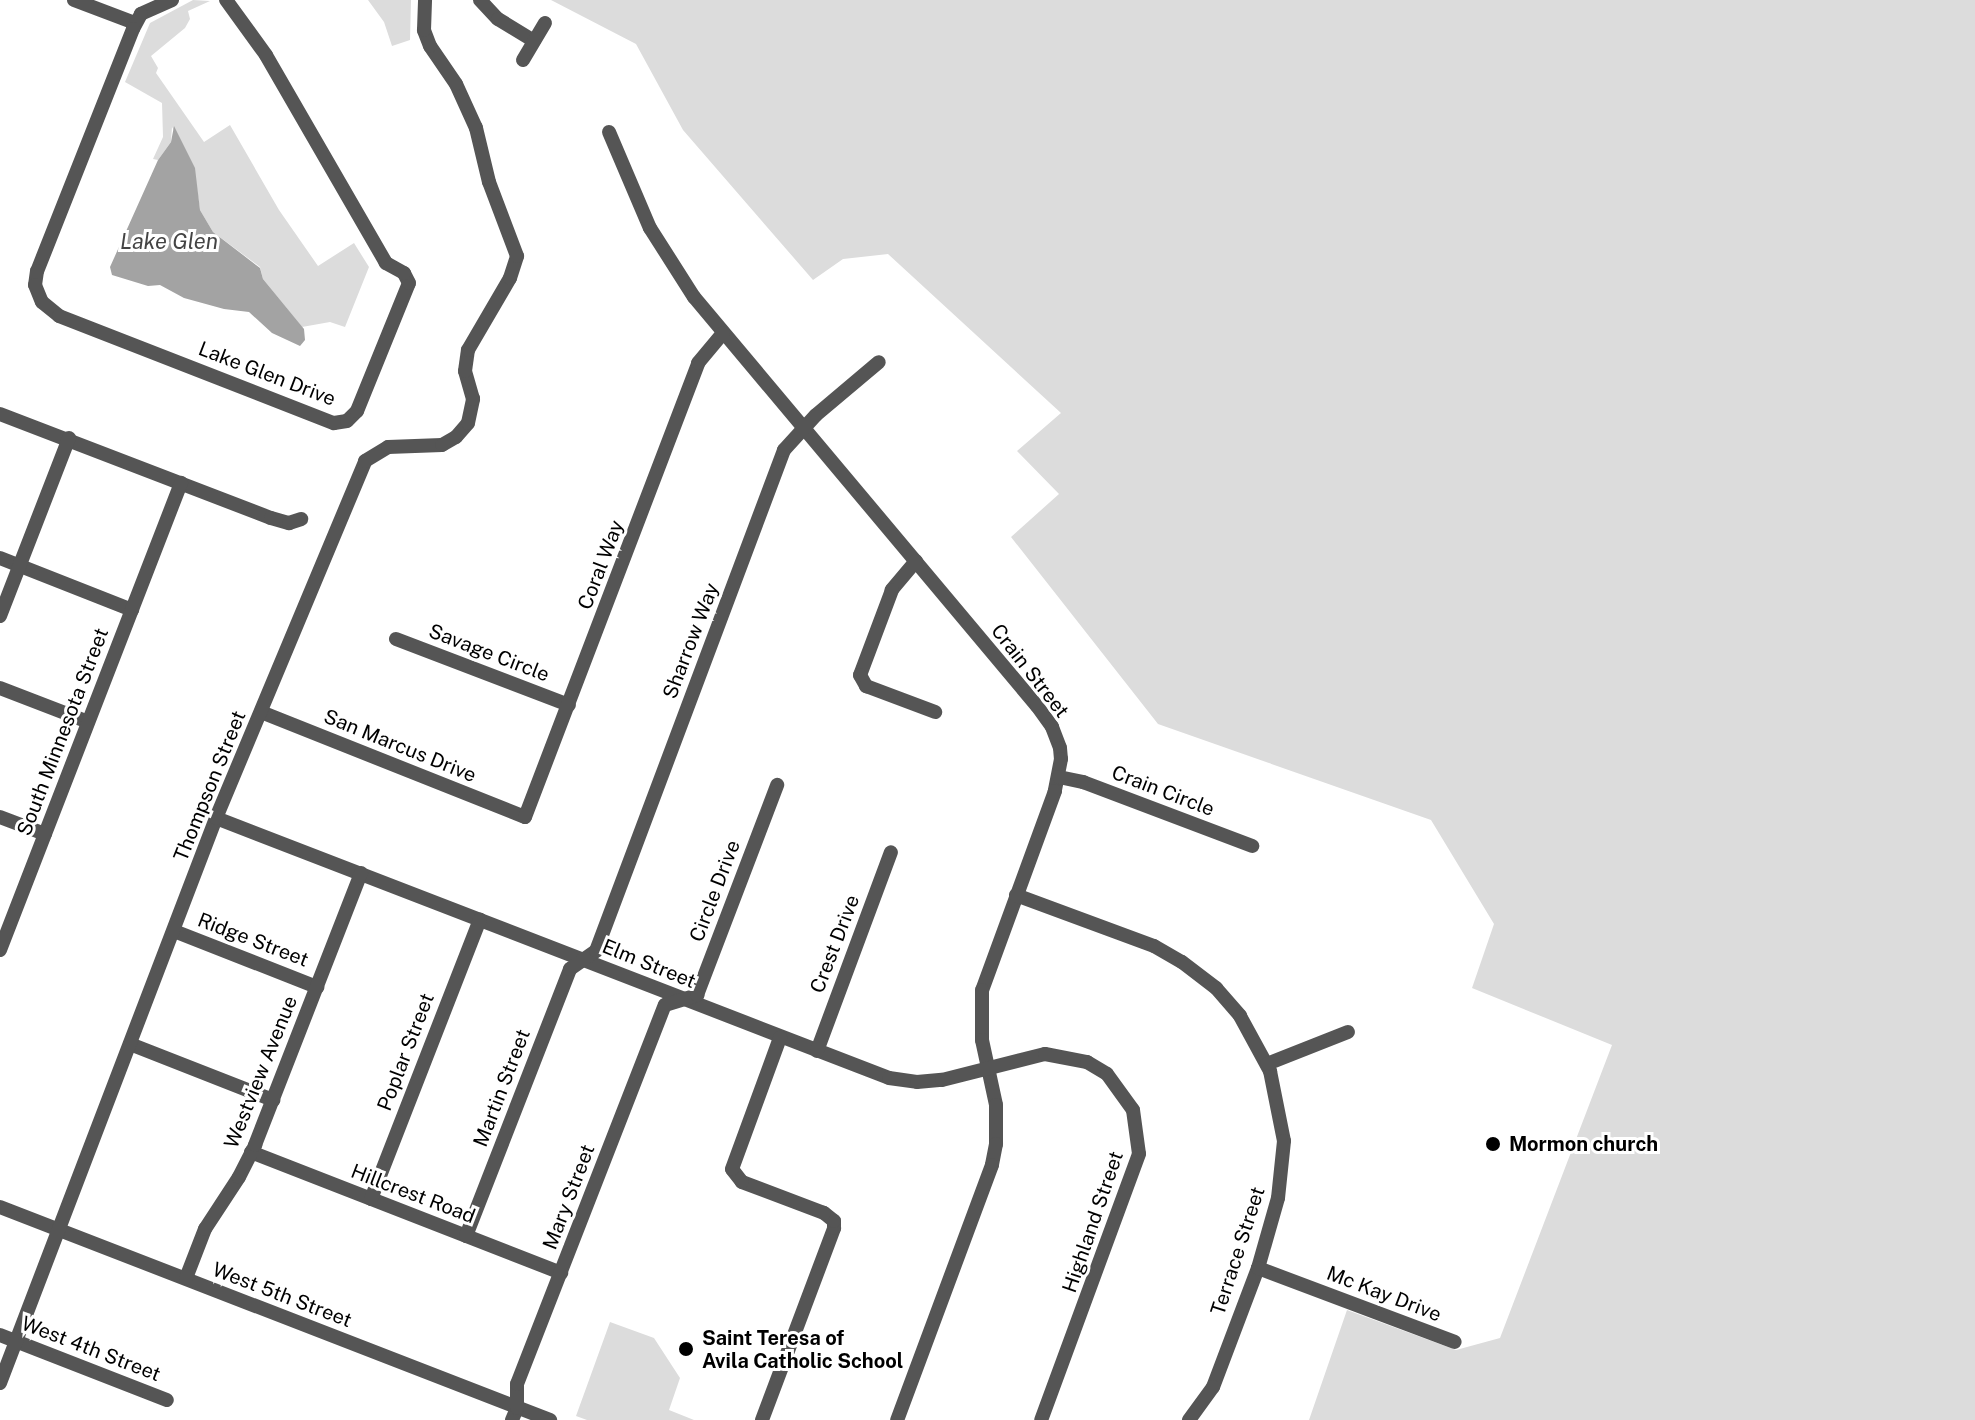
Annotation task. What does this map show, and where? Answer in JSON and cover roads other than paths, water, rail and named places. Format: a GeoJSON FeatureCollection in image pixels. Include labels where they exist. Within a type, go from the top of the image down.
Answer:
{"type":"FeatureCollection","features":[{"type":"Feature","properties":{"kind":"street"},"geometry":{"type":"LineString","coordinates":[[74,0],[135,23],[141,14],[172,0]]}},
{"type":"Feature","properties":{"kind":"street","name":"Lake Glen Drive"},"geometry":{"type":"LineString","coordinates":[[135,23],[37,271],[35,285],[42,302],[59,316],[334,423],[347,421],[357,411],[409,283],[404,273],[386,263],[266,55],[226,0]]}},
{"type":"Feature","properties":{"kind":"street","name":"Thompson Street"},"geometry":{"type":"LineString","coordinates":[[0,1383],[216,818],[365,461],[388,447],[442,445],[456,437],[468,423],[473,399],[465,371],[468,350],[510,278],[517,256],[489,182],[476,128],[456,84],[430,46],[424,30],[425,0]]}},
{"type":"Feature","properties":{"kind":"street"},"geometry":{"type":"LineString","coordinates":[[480,0],[498,19],[534,41]]}},
{"type":"Feature","properties":{"kind":"street"},"geometry":{"type":"LineString","coordinates":[[523,60],[545,23]]}},
{"type":"Feature","properties":{"kind":"street","name":"Crain Street"},"geometry":{"type":"LineString","coordinates":[[609,132],[650,228],[694,297],[1052,727],[1061,759],[1059,777],[982,990],[982,1040],[996,1105],[996,1144],[992,1165],[898,1417]]}},
{"type":"Feature","properties":{"kind":"street","name":"Coral Way"},"geometry":{"type":"LineString","coordinates":[[525,817],[698,363],[723,333]]}},
{"type":"Feature","properties":{"kind":"street","name":"Sharrow Way"},"geometry":{"type":"LineString","coordinates":[[582,959],[596,951],[784,450],[804,427],[879,362]]}},
{"type":"Feature","properties":{"kind":"street"},"geometry":{"type":"LineString","coordinates":[[0,414],[289,523],[301,519]]}},
{"type":"Feature","properties":{"kind":"street"},"geometry":{"type":"LineString","coordinates":[[0,616],[69,438]]}},
{"type":"Feature","properties":{"kind":"street","name":"South Minnesota Street"},"geometry":{"type":"LineString","coordinates":[[0,948],[181,483]]}},
{"type":"Feature","properties":{"kind":"street"},"geometry":{"type":"LineString","coordinates":[[0,558],[132,610]]}},
{"type":"Feature","properties":{"kind":"street"},"geometry":{"type":"LineString","coordinates":[[916,561],[897,579],[860,675],[866,686],[935,712]]}},
{"type":"Feature","properties":{"kind":"street","name":"Savage Circle"},"geometry":{"type":"LineString","coordinates":[[396,639],[569,705]]}},
{"type":"Feature","properties":{"kind":"street"},"geometry":{"type":"LineString","coordinates":[[0,688],[88,722]]}},
{"type":"Feature","properties":{"kind":"street","name":"San Marcus Drive"},"geometry":{"type":"LineString","coordinates":[[261,712],[525,817]]}},
{"type":"Feature","properties":{"kind":"street","name":"Crain Circle"},"geometry":{"type":"LineString","coordinates":[[1059,777],[1083,782],[1252,846]]}},
{"type":"Feature","properties":{"kind":"street","name":"Circle Drive"},"geometry":{"type":"LineString","coordinates":[[681,999],[697,995],[777,785]]}},
{"type":"Feature","properties":{"kind":"street"},"geometry":{"type":"LineString","coordinates":[[0,817],[45,834]]}},
{"type":"Feature","properties":{"kind":"street","name":"Elm Street"},"geometry":{"type":"LineString","coordinates":[[216,818],[780,1038],[903,1081],[942,1080],[1045,1054],[1075,1058]]}},
{"type":"Feature","properties":{"kind":"street","name":"Crest Drive"},"geometry":{"type":"LineString","coordinates":[[817,1051],[891,852]]}},
{"type":"Feature","properties":{"kind":"street","name":"Westview Avenue"},"geometry":{"type":"LineString","coordinates":[[186,1278],[205,1229],[239,1177],[251,1152],[361,873]]}},
{"type":"Feature","properties":{"kind":"street","name":"Terrace Street"},"geometry":{"type":"LineString","coordinates":[[1016,895],[1154,946],[1182,962],[1216,988],[1240,1016],[1267,1064],[1280,1115],[1283,1171],[1258,1268],[1213,1387],[1189,1420]]}},
{"type":"Feature","properties":{"kind":"street","name":"Poplar Street"},"geometry":{"type":"LineString","coordinates":[[371,1199],[480,920]]}},
{"type":"Feature","properties":{"kind":"street","name":"Ridge Street"},"geometry":{"type":"LineString","coordinates":[[174,931],[317,987]]}},
{"type":"Feature","properties":{"kind":"street","name":"Martin Street"},"geometry":{"type":"LineString","coordinates":[[466,1236],[570,969],[582,959]]}},
{"type":"Feature","properties":{"kind":"street","name":"Mary Street"},"geometry":{"type":"LineString","coordinates":[[514,1414],[517,1384],[665,1005],[681,999]]}},
{"type":"Feature","properties":{"kind":"street"},"geometry":{"type":"LineString","coordinates":[[1267,1064],[1348,1032]]}},
{"type":"Feature","properties":{"kind":"street"},"geometry":{"type":"LineString","coordinates":[[762,1420],[834,1228],[834,1221],[824,1213],[742,1182],[732,1169],[780,1038]]}},
{"type":"Feature","properties":{"kind":"street"},"geometry":{"type":"LineString","coordinates":[[130,1044],[273,1100]]}},
{"type":"Feature","properties":{"kind":"street","name":"Highland Street"},"geometry":{"type":"LineString","coordinates":[[1041,1420],[1139,1154],[1138,1129],[1124,1093],[1107,1074],[1075,1058]]}},
{"type":"Feature","properties":{"kind":"street","name":"Hillcrest Road"},"geometry":{"type":"LineString","coordinates":[[251,1152],[561,1273]]}},
{"type":"Feature","properties":{"kind":"street","name":"West 5th Street"},"geometry":{"type":"LineString","coordinates":[[0,1207],[186,1278],[514,1414],[550,1420]]}},
{"type":"Feature","properties":{"kind":"street","name":"Mc Kay Drive"},"geometry":{"type":"LineString","coordinates":[[1258,1268],[1455,1342]]}},
{"type":"Feature","properties":{"kind":"street","name":"West 4th Street"},"geometry":{"type":"LineString","coordinates":[[0,1335],[167,1400]]}},
{"type":"Feature","properties":{"kind":"street"},"geometry":{"type":"LineString","coordinates":[[898,1417],[915,1420]]}},
{"type":"Feature","properties":{"kind":"water","name":"Lake Glen"},"geometry":{"type":"Polygon","coordinates":[[[174,126],[195,168],[200,210],[213,232],[260,268],[263,279],[304,329],[305,340],[300,346],[272,333],[249,312],[224,309],[184,298],[160,285],[148,286],[112,275],[110,267],[158,160],[171,142],[174,126]]]}},
{"type":"Feature","properties":{"kind":"place","name":"Mormon church"},"geometry":{"type":"Point","coordinates":[1493,1144]}},
{"type":"Feature","properties":{"kind":"place","name":"Saint Teresa of Avila Catholic School"},"geometry":{"type":"Point","coordinates":[686,1349]}}]}
